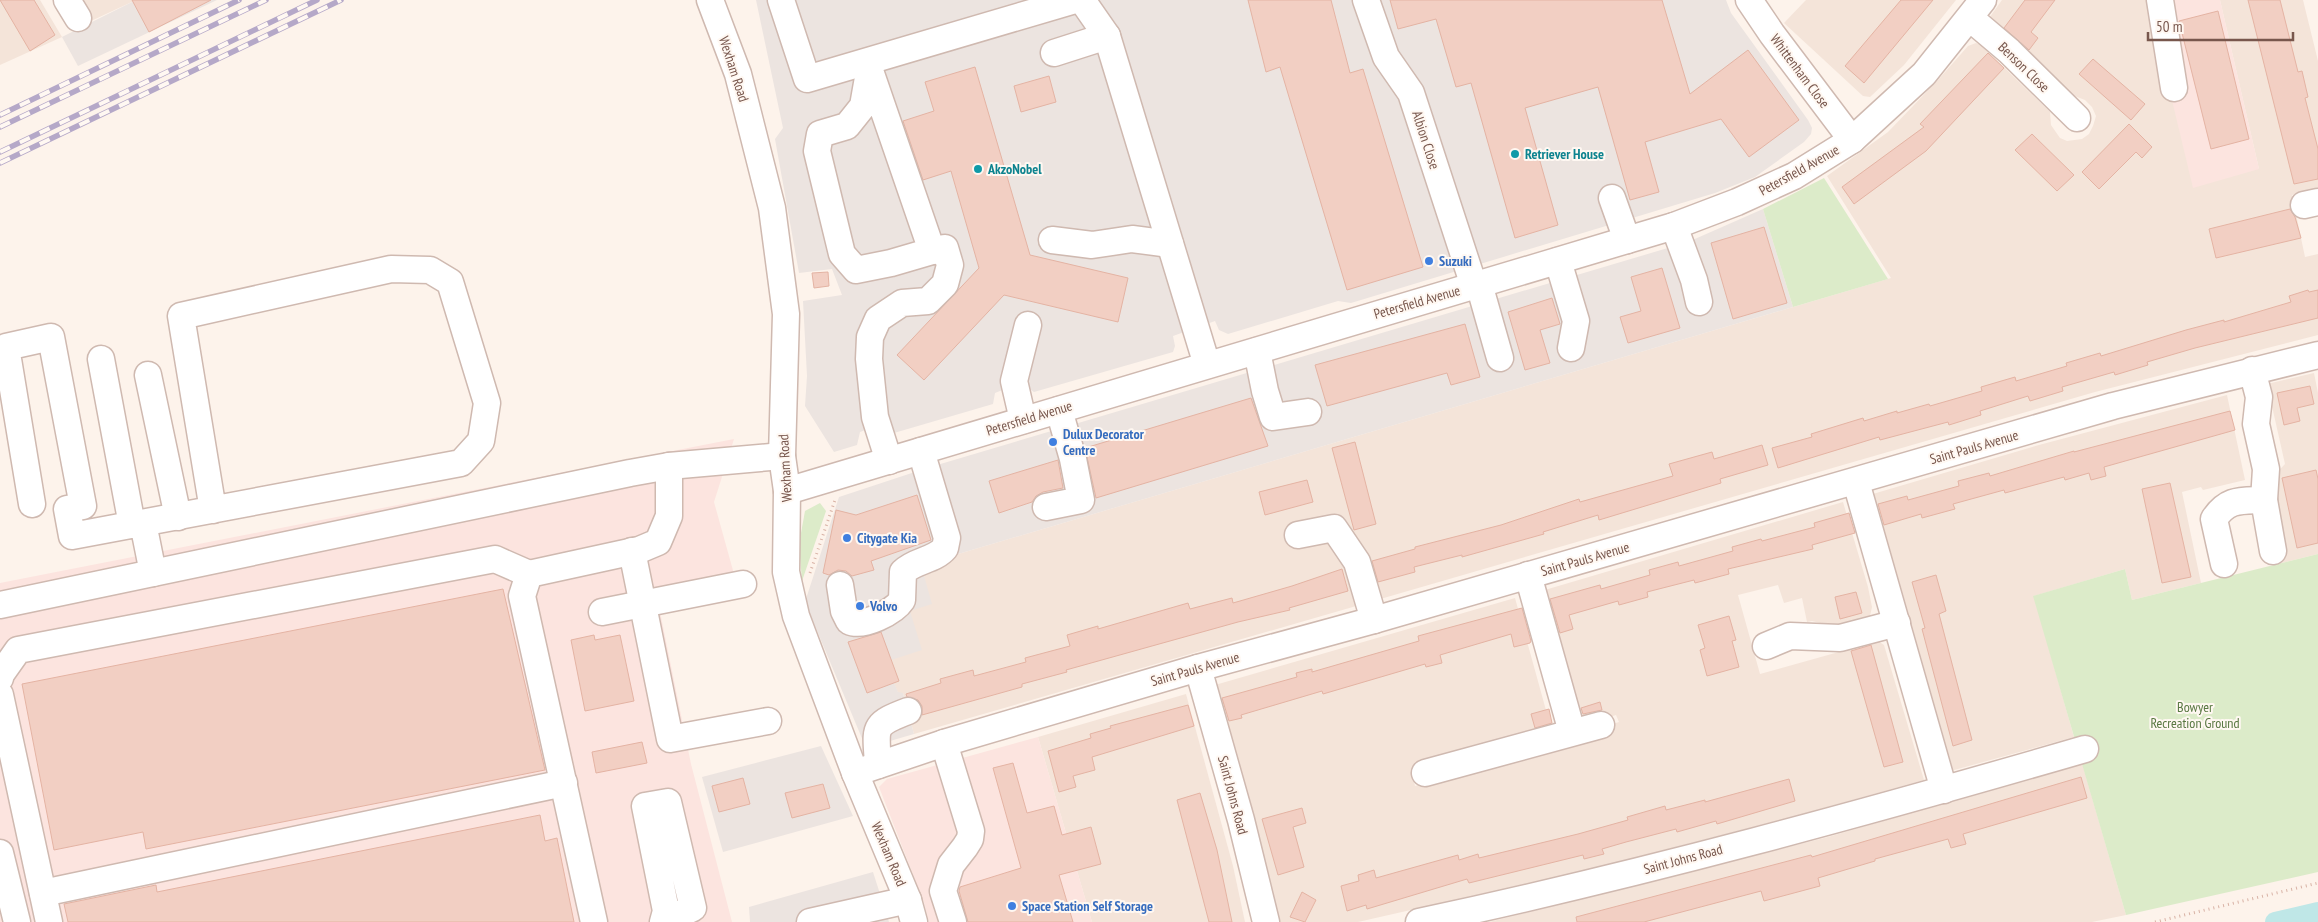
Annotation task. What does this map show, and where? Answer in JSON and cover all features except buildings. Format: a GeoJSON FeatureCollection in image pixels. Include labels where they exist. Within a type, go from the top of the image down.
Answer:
{"type":"FeatureCollection","features":[{"type":"Feature","properties":{"kind":"street","name":"Wexham Road"},"geometry":{"type":"LineString","coordinates":[[710,0],[738,74],[772,208],[786,314],[782,456],[787,491],[786,572],[796,616],[866,769],[911,911]]}},
{"type":"Feature","properties":{"kind":"street"},"geometry":{"type":"LineString","coordinates":[[781,0],[807,79],[868,67],[1075,0]]}},
{"type":"Feature","properties":{"kind":"street"},"geometry":{"type":"LineString","coordinates":[[1082,0],[1107,36],[1207,364]]}},
{"type":"Feature","properties":{"kind":"street","name":"Albion Close"},"geometry":{"type":"LineString","coordinates":[[1366,0],[1386,57],[1411,93],[1500,358]]}},
{"type":"Feature","properties":{"kind":"street"},"geometry":{"type":"LineString","coordinates":[[2160,0],[2174,88]]}},
{"type":"Feature","properties":{"kind":"street","name":"Whittenham Close"},"geometry":{"type":"LineString","coordinates":[[1758,5],[1852,140]]}},
{"type":"Feature","properties":{"kind":"street","name":"Petersfield Avenue"},"geometry":{"type":"LineString","coordinates":[[787,491],[1674,226],[1737,202],[1794,176],[1852,140],[1924,74],[1976,9]]}},
{"type":"Feature","properties":{"kind":"street","name":"Benson Close"},"geometry":{"type":"LineString","coordinates":[[1976,9],[2009,51],[2077,118]]}},
{"type":"Feature","properties":{"kind":"street"},"geometry":{"type":"LineString","coordinates":[[1054,52],[1107,36]]}},
{"type":"Feature","properties":{"kind":"street"},"geometry":{"type":"LineString","coordinates":[[868,67],[932,251]]}},
{"type":"Feature","properties":{"kind":"street"},"geometry":{"type":"LineString","coordinates":[[868,67],[863,106],[847,126],[820,134],[817,152],[842,254],[856,270],[891,263],[945,248],[950,265],[945,284],[928,301],[902,303],[878,319],[870,337],[875,417],[889,461]]}},
{"type":"Feature","properties":{"kind":"street"},"geometry":{"type":"LineString","coordinates":[[1612,198],[1627,240]]}},
{"type":"Feature","properties":{"kind":"street"},"geometry":{"type":"LineString","coordinates":[[1674,226],[1694,280],[1699,302]]}},
{"type":"Feature","properties":{"kind":"street"},"geometry":{"type":"LineString","coordinates":[[1052,240],[1092,245],[1132,240],[1170,244]]}},
{"type":"Feature","properties":{"kind":"street"},"geometry":{"type":"LineString","coordinates":[[1558,260],[1576,321],[1571,348]]}},
{"type":"Feature","properties":{"kind":"street"},"geometry":{"type":"LineString","coordinates":[[32,504],[6,347],[51,337],[83,506],[67,509],[72,536],[178,517],[461,463],[481,441],[487,403],[450,282],[430,270],[391,270],[181,316],[213,510]]}},
{"type":"Feature","properties":{"kind":"street"},"geometry":{"type":"LineString","coordinates":[[1024,420],[1014,381],[1028,324]]}},
{"type":"Feature","properties":{"kind":"street"},"geometry":{"type":"LineString","coordinates":[[1258,351],[1265,390],[1273,417],[1308,412]]}},
{"type":"Feature","properties":{"kind":"street","name":"Saint Pauls Avenue"},"geometry":{"type":"LineString","coordinates":[[866,769],[944,743],[1198,668],[1374,620],[1752,510],[1856,482],[2113,406],[2318,354]]}},
{"type":"Feature","properties":{"kind":"street"},"geometry":{"type":"LineString","coordinates":[[102,359],[138,524],[153,573]]}},
{"type":"Feature","properties":{"kind":"street"},"geometry":{"type":"LineString","coordinates":[[2252,370],[2259,397],[2256,424],[2266,469],[2264,500],[2273,551]]}},
{"type":"Feature","properties":{"kind":"street"},"geometry":{"type":"LineString","coordinates":[[148,375],[178,517]]}},
{"type":"Feature","properties":{"kind":"street"},"geometry":{"type":"LineString","coordinates":[[1046,507],[1081,500],[1073,460],[1059,410]]}},
{"type":"Feature","properties":{"kind":"street"},"geometry":{"type":"LineString","coordinates":[[840,585],[844,611],[849,621],[858,623],[884,615],[895,609],[902,600],[903,572],[914,564],[934,557],[945,548],[946,538],[921,451]]}},
{"type":"Feature","properties":{"kind":"street"},"geometry":{"type":"LineString","coordinates":[[0,605],[669,466],[782,456]]}},
{"type":"Feature","properties":{"kind":"street"},"geometry":{"type":"LineString","coordinates":[[0,678],[18,650],[495,559],[529,574],[632,551],[658,542],[670,516],[669,466]]}},
{"type":"Feature","properties":{"kind":"street"},"geometry":{"type":"LineString","coordinates":[[1856,482],[1944,790]]}},
{"type":"Feature","properties":{"kind":"street"},"geometry":{"type":"LineString","coordinates":[[2224,564],[2214,519],[2222,506],[2238,501],[2264,500]]}},
{"type":"Feature","properties":{"kind":"street"},"geometry":{"type":"LineString","coordinates":[[1298,536],[1334,528],[1357,562],[1374,620]]}},
{"type":"Feature","properties":{"kind":"street"},"geometry":{"type":"LineString","coordinates":[[632,551],[670,739],[768,721]]}},
{"type":"Feature","properties":{"kind":"street"},"geometry":{"type":"LineString","coordinates":[[529,574],[522,596],[594,922]]}},
{"type":"Feature","properties":{"kind":"street"},"geometry":{"type":"LineString","coordinates":[[1528,575],[1572,732]]}},
{"type":"Feature","properties":{"kind":"street"},"geometry":{"type":"LineString","coordinates":[[602,612],[743,584]]}},
{"type":"Feature","properties":{"kind":"street"},"geometry":{"type":"LineString","coordinates":[[1766,646],[1787,628],[1840,638],[1897,624]]}},
{"type":"Feature","properties":{"kind":"street","name":"Saint Johns Road"},"geometry":{"type":"LineString","coordinates":[[1198,668],[1266,922]]}},
{"type":"Feature","properties":{"kind":"street"},"geometry":{"type":"LineString","coordinates":[[0,695],[49,922]]}},
{"type":"Feature","properties":{"kind":"street"},"geometry":{"type":"LineString","coordinates":[[866,769],[879,726],[888,719],[908,711]]}},
{"type":"Feature","properties":{"kind":"street"},"geometry":{"type":"LineString","coordinates":[[1425,773],[1601,725]]}},
{"type":"Feature","properties":{"kind":"street"},"geometry":{"type":"LineString","coordinates":[[944,743],[971,831],[966,847],[951,865],[943,891],[953,922]]}},
{"type":"Feature","properties":{"kind":"street","name":"Saint Johns Road"},"geometry":{"type":"LineString","coordinates":[[1419,922],[1544,895],[1944,790],[2085,749]]}},
{"type":"Feature","properties":{"kind":"street"},"geometry":{"type":"LineString","coordinates":[[43,893],[564,783]]}},
{"type":"Feature","properties":{"kind":"street"},"geometry":{"type":"LineString","coordinates":[[0,853],[17,922]]}},
{"type":"Feature","properties":{"kind":"street"},"geometry":{"type":"LineString","coordinates":[[810,922],[911,911]]}},
{"type":"Feature","properties":{"kind":"path"},"geometry":{"type":"LineString","coordinates":[[808,578],[844,474]]}},
{"type":"Feature","properties":{"kind":"path"},"geometry":{"type":"LineString","coordinates":[[2155,922],[2318,883]]}},
{"type":"Feature","properties":{"kind":"shaded area"},"geometry":{"type":"Polygon","coordinates":[[[0,0],[40,0],[62,37],[0,65],[0,0]]]}},
{"type":"Feature","properties":{"kind":"shaded area"},"geometry":{"type":"Polygon","coordinates":[[[78,0],[136,0],[91,21],[78,0]]]}},
{"type":"Feature","properties":{"kind":"shaded area"},"geometry":{"type":"Polygon","coordinates":[[[136,0],[217,0],[78,66],[62,37],[136,0]]]}},
{"type":"Feature","properties":{"kind":"shaded area"},"geometry":{"type":"Polygon","coordinates":[[[756,0],[1726,0],[1731,13],[1812,128],[1811,134],[1804,142],[1755,177],[1715,193],[1351,303],[1338,301],[1228,334],[1219,330],[1215,321],[1173,336],[1175,346],[1173,352],[1034,392],[1020,383],[995,393],[993,404],[894,433],[885,423],[860,432],[857,445],[834,452],[805,406],[807,376],[803,301],[842,295],[832,269],[799,273],[775,139],[783,128],[756,0]]]}},
{"type":"Feature","properties":{"kind":"shaded area"},"geometry":{"type":"Polygon","coordinates":[[[1806,0],[1956,0],[1904,65],[1870,97],[1863,96],[1784,23],[1806,0]]]}},
{"type":"Feature","properties":{"kind":"shaded area"},"geometry":{"type":"Polygon","coordinates":[[[2002,0],[2148,0],[2259,169],[2220,0],[2303,0],[2318,61],[2318,188],[2292,195],[2305,257],[2318,254],[2318,335],[2095,392],[914,734],[903,693],[898,693],[885,662],[910,610],[921,565],[1891,278],[1827,176],[1888,132],[1968,46],[1976,43],[1981,45],[2050,112],[2051,125],[2060,138],[2067,141],[2082,139],[2089,134],[2093,126],[2096,116],[2092,107],[2085,100],[2072,95],[1987,21],[2002,0]]]}},
{"type":"Feature","properties":{"kind":"shaded area"},"geometry":{"type":"Polygon","coordinates":[[[2148,0],[2220,0],[2259,169],[2193,188],[2148,0]]]}},
{"type":"Feature","properties":{"kind":"shaded area"},"geometry":{"type":"Polygon","coordinates":[[[1763,209],[1793,307],[921,565],[932,604],[910,611],[922,650],[885,662],[898,692],[903,693],[914,734],[866,748],[805,602],[839,497],[927,468],[1688,242],[1763,209]]]}},
{"type":"Feature","properties":{"kind":"shaded area"},"geometry":{"type":"Polygon","coordinates":[[[2314,373],[2318,393],[2318,554],[2282,563],[2267,483],[2285,464],[2267,384],[2314,373]]]}},
{"type":"Feature","properties":{"kind":"shaded area"},"geometry":{"type":"Polygon","coordinates":[[[2227,395],[2245,480],[2203,490],[2201,487],[2182,492],[2201,583],[2132,600],[2125,569],[2034,596],[2074,737],[1947,772],[1866,496],[2039,445],[2227,395]]]}},
{"type":"Feature","properties":{"kind":"shaded area"},"geometry":{"type":"Polygon","coordinates":[[[734,439],[714,502],[734,574],[656,592],[691,764],[732,922],[0,922],[0,583],[734,439]]]}},
{"type":"Feature","properties":{"kind":"shaded area"},"geometry":{"type":"Polygon","coordinates":[[[1843,502],[1868,587],[1872,607],[1870,616],[1867,619],[1837,627],[1812,621],[1807,622],[1802,598],[1784,603],[1778,585],[1738,595],[1760,674],[1878,641],[1884,645],[1924,780],[1587,870],[1358,922],[1273,922],[1215,685],[1515,598],[1552,732],[1412,773],[1415,786],[1619,722],[1616,715],[1579,727],[1538,592],[1843,502]]]}},
{"type":"Feature","properties":{"kind":"shaded area"},"geometry":{"type":"Polygon","coordinates":[[[1186,694],[1233,866],[1245,922],[1092,922],[1038,737],[1186,694]]]}},
{"type":"Feature","properties":{"kind":"shaded area"},"geometry":{"type":"Polygon","coordinates":[[[1038,737],[1092,922],[929,922],[924,903],[879,787],[887,779],[1038,737]]]}},
{"type":"Feature","properties":{"kind":"shaded area"},"geometry":{"type":"Polygon","coordinates":[[[821,746],[853,816],[723,852],[702,777],[821,746]]]}},
{"type":"Feature","properties":{"kind":"shaded area"},"geometry":{"type":"Polygon","coordinates":[[[2082,763],[2126,915],[2092,922],[1489,922],[1828,837],[2082,763]]]}},
{"type":"Feature","properties":{"kind":"shaded area"},"geometry":{"type":"Polygon","coordinates":[[[873,872],[889,922],[750,922],[749,907],[873,872]]]}},
{"type":"Feature","properties":{"kind":"green space"},"geometry":{"type":"Polygon","coordinates":[[[1824,178],[1888,279],[1793,307],[1763,209],[1824,178]]]}},
{"type":"Feature","properties":{"kind":"green space"},"geometry":{"type":"Polygon","coordinates":[[[820,503],[826,511],[802,581],[799,544],[805,511],[820,503]]]}},
{"type":"Feature","properties":{"kind":"green space","name":"Bowyer Recreation Ground"},"geometry":{"type":"Polygon","coordinates":[[[2318,554],[2318,872],[2126,915],[2033,596],[2125,569],[2132,600],[2318,554]]]}},
{"type":"Feature","properties":{"kind":"waterway"},"geometry":{"type":"LineString","coordinates":[[2275,922],[2318,912]]}},
{"type":"Feature","properties":{"kind":"railway"},"geometry":{"type":"LineString","coordinates":[[0,115],[239,0]]}},
{"type":"Feature","properties":{"kind":"railway"},"geometry":{"type":"LineString","coordinates":[[0,127],[266,0]]}},
{"type":"Feature","properties":{"kind":"railway"},"geometry":{"type":"LineString","coordinates":[[0,152],[317,0]]}},
{"type":"Feature","properties":{"kind":"railway"},"geometry":{"type":"LineString","coordinates":[[0,163],[341,0]]}},
{"type":"Feature","properties":{"kind":"place","name":"Retriever House"},"geometry":{"type":"Point","coordinates":[1515,154]}},
{"type":"Feature","properties":{"kind":"place","name":"AkzoNobel"},"geometry":{"type":"Point","coordinates":[978,169]}},
{"type":"Feature","properties":{"kind":"place","name":"Suzuki"},"geometry":{"type":"Point","coordinates":[1429,261]}},
{"type":"Feature","properties":{"kind":"place","name":"Dulux Decorator Centre"},"geometry":{"type":"Point","coordinates":[1053,442]}},
{"type":"Feature","properties":{"kind":"place","name":"Citygate Kia"},"geometry":{"type":"Point","coordinates":[847,538]}},
{"type":"Feature","properties":{"kind":"place","name":"Volvo"},"geometry":{"type":"Point","coordinates":[860,606]}},
{"type":"Feature","properties":{"kind":"place","name":"Space Station Self Storage"},"geometry":{"type":"Point","coordinates":[1012,906]}}]}
